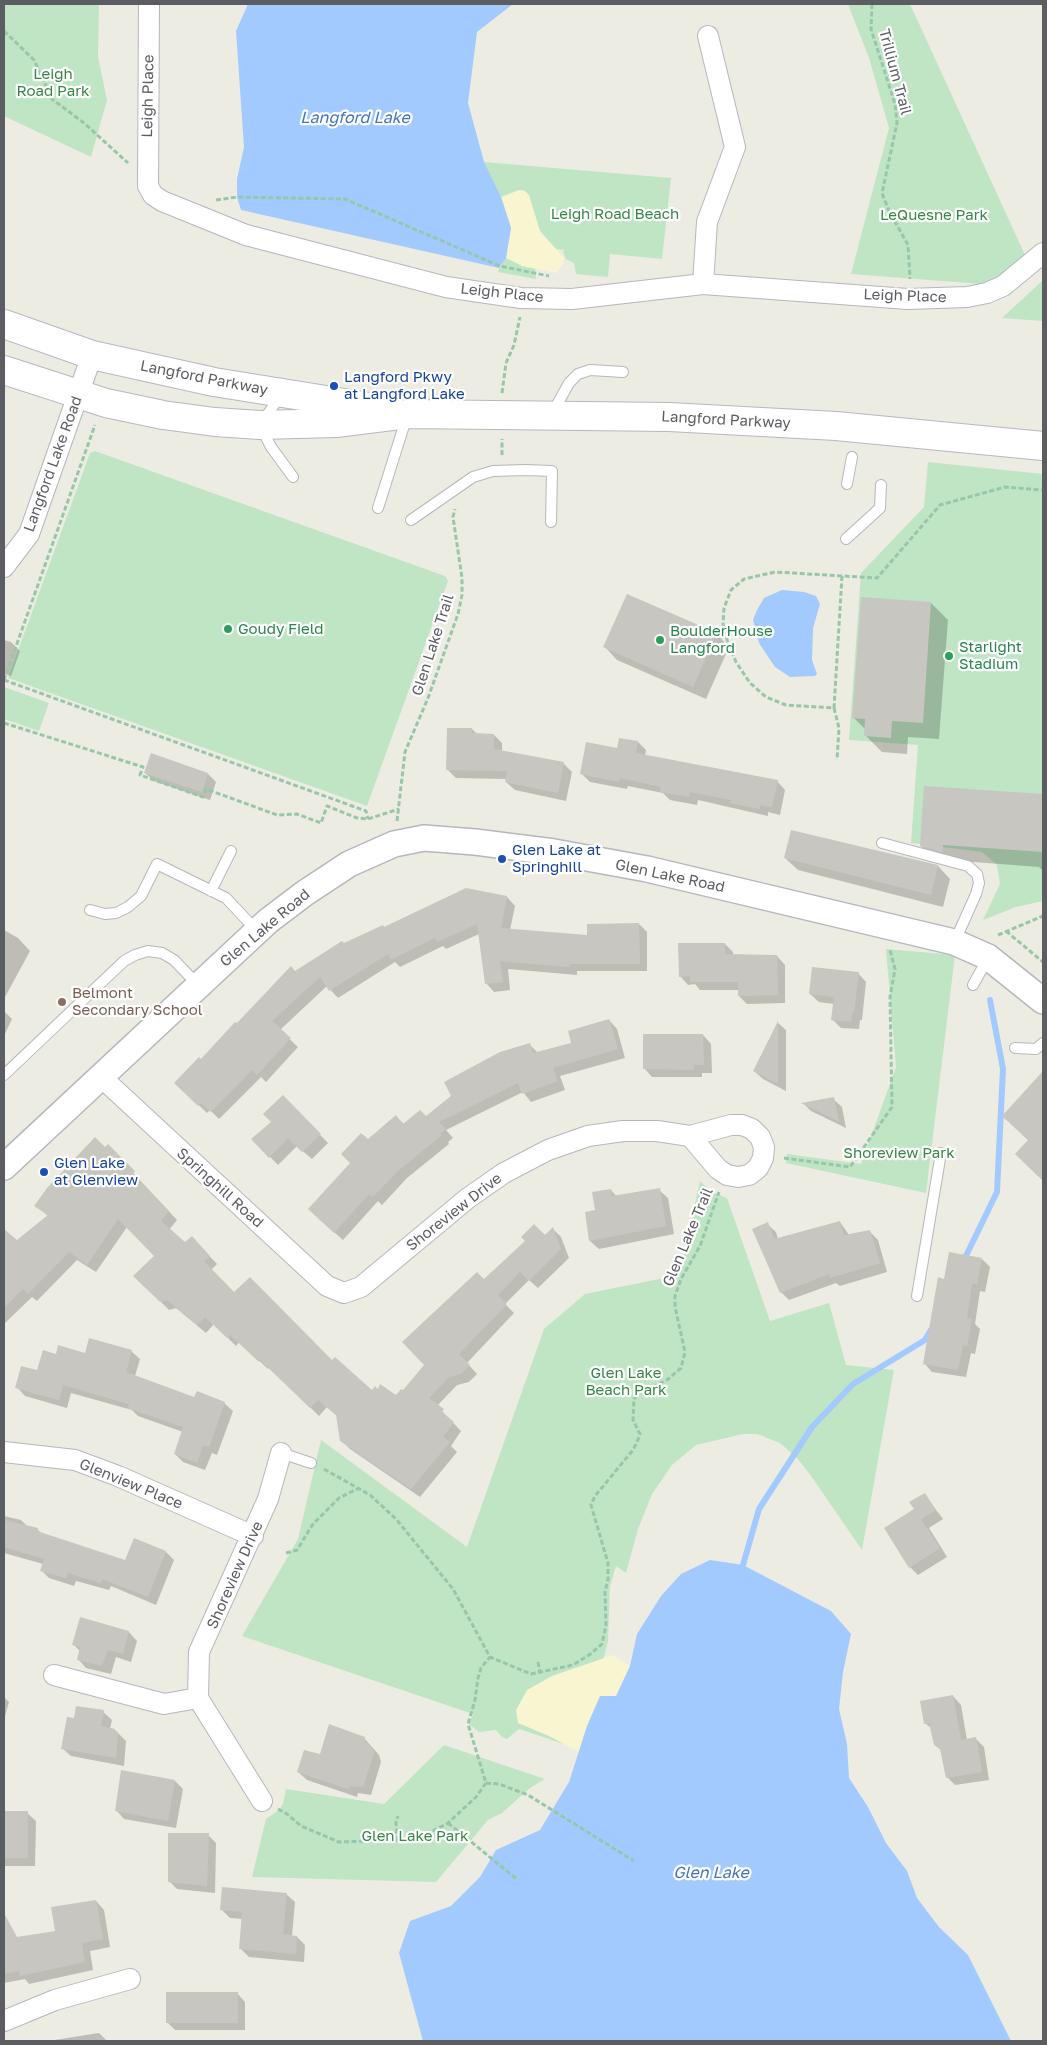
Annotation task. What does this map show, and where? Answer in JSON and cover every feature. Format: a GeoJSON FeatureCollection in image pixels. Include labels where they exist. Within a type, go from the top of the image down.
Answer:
{"type":"FeatureCollection","features":[{"type":"Feature","properties":{"kind":"main road","name":"Langford Parkway"},"geometry":{"type":"LineString","coordinates":[[4,324],[92,355],[214,382],[408,414]]}},
{"type":"Feature","properties":{"kind":"main road","name":"Langford Parkway"},"geometry":{"type":"LineString","coordinates":[[4,370],[78,395],[164,415],[260,425],[336,423],[408,414],[761,420],[1043,446]]}},
{"type":"Feature","properties":{"kind":"street","name":"Leigh Place"},"geometry":{"type":"LineString","coordinates":[[149,4],[146,175],[148,186],[153,196],[246,235],[446,287],[521,298],[572,299],[703,284],[908,299],[959,298],[987,292],[1003,286],[1043,253]]}},
{"type":"Feature","properties":{"kind":"street"},"geometry":{"type":"LineString","coordinates":[[703,284],[707,222],[734,147],[708,36]]}},
{"type":"Feature","properties":{"kind":"street","name":"Langford Lake Road"},"geometry":{"type":"LineString","coordinates":[[4,567],[28,534],[92,355]]}},
{"type":"Feature","properties":{"kind":"street","name":"Glen Lake Road"},"geometry":{"type":"LineString","coordinates":[[4,1167],[257,931],[305,893],[349,864],[394,844],[424,838],[554,852],[647,869],[913,931],[972,949],[1043,1001]]}},
{"type":"Feature","properties":{"kind":"street","name":"Springhill Road"},"geometry":{"type":"LineString","coordinates":[[100,1076],[327,1286],[344,1293]]}},
{"type":"Feature","properties":{"kind":"street","name":"Shoreview Drive"},"geometry":{"type":"LineString","coordinates":[[344,1293],[361,1287],[468,1198],[504,1173],[548,1150],[588,1136],[623,1131],[657,1132],[690,1136],[731,1125],[742,1125],[752,1129],[760,1137],[764,1147],[763,1158]]}},
{"type":"Feature","properties":{"kind":"street"},"geometry":{"type":"LineString","coordinates":[[690,1136],[718,1169],[727,1175],[738,1178],[749,1175],[758,1168],[763,1158]]}},
{"type":"Feature","properties":{"kind":"street","name":"Glenview Place"},"geometry":{"type":"LineString","coordinates":[[4,1452],[75,1460],[118,1476],[253,1536]]}},
{"type":"Feature","properties":{"kind":"street","name":"Shoreview Drive"},"geometry":{"type":"LineString","coordinates":[[198,1698],[199,1652],[253,1536],[268,1499],[281,1453]]}},
{"type":"Feature","properties":{"kind":"street"},"geometry":{"type":"LineString","coordinates":[[54,1675],[164,1704],[198,1698],[262,1801]]}},
{"type":"Feature","properties":{"kind":"street"},"geometry":{"type":"LineString","coordinates":[[4,2021],[55,2000],[130,1979]]}},
{"type":"Feature","properties":{"kind":"lane"},"geometry":{"type":"LineString","coordinates":[[552,415],[568,383],[578,374],[590,370],[623,372]]}},
{"type":"Feature","properties":{"kind":"lane"},"geometry":{"type":"LineString","coordinates":[[281,394],[260,425],[271,447],[293,477]]}},
{"type":"Feature","properties":{"kind":"lane"},"geometry":{"type":"LineString","coordinates":[[378,508],[408,414]]}},
{"type":"Feature","properties":{"kind":"lane"},"geometry":{"type":"LineString","coordinates":[[848,484],[852,457]]}},
{"type":"Feature","properties":{"kind":"lane"},"geometry":{"type":"LineString","coordinates":[[411,520],[473,477],[493,470],[552,470],[551,522]]}},
{"type":"Feature","properties":{"kind":"lane"},"geometry":{"type":"LineString","coordinates":[[846,539],[880,508],[881,485]]}},
{"type":"Feature","properties":{"kind":"lane"},"geometry":{"type":"LineString","coordinates":[[882,843],[968,866],[977,874],[979,883],[976,894],[972,949],[973,985]]}},
{"type":"Feature","properties":{"kind":"lane"},"geometry":{"type":"LineString","coordinates":[[211,890],[231,851]]}},
{"type":"Feature","properties":{"kind":"lane"},"geometry":{"type":"LineString","coordinates":[[90,910],[105,914],[116,913],[128,907],[141,896],[157,864],[226,898],[257,931]]}},
{"type":"Feature","properties":{"kind":"lane"},"geometry":{"type":"LineString","coordinates":[[4,1075],[124,961],[134,954],[148,951],[162,953],[174,960],[198,986]]}},
{"type":"Feature","properties":{"kind":"lane"},"geometry":{"type":"LineString","coordinates":[[1015,1048],[1036,1049],[1043,1043]]}},
{"type":"Feature","properties":{"kind":"lane"},"geometry":{"type":"LineString","coordinates":[[917,1296],[941,1153]]}},
{"type":"Feature","properties":{"kind":"lane"},"geometry":{"type":"LineString","coordinates":[[281,1453],[311,1463]]}},
{"type":"Feature","properties":{"kind":"path","name":"Trillium Trail"},"geometry":{"type":"LineString","coordinates":[[872,4],[871,29],[895,104],[898,123],[882,193],[889,211],[908,245],[911,267],[909,288]]}},
{"type":"Feature","properties":{"kind":"path"},"geometry":{"type":"LineString","coordinates":[[4,31],[34,60],[52,99],[84,123],[130,166],[146,175]]}},
{"type":"Feature","properties":{"kind":"path"},"geometry":{"type":"LineString","coordinates":[[237,197],[345,199],[500,266]]}},
{"type":"Feature","properties":{"kind":"path"},"geometry":{"type":"LineString","coordinates":[[4,723],[143,767],[140,775],[203,797],[206,789],[277,815],[297,814],[321,823],[327,806],[357,818],[368,819],[366,811],[4,680],[95,425]]}},
{"type":"Feature","properties":{"kind":"path"},"geometry":{"type":"LineString","coordinates":[[834,708],[786,705],[766,697],[750,683],[736,662],[728,644],[723,624],[724,608],[731,590],[744,580],[775,572],[877,578],[940,505],[1005,487],[1043,490]]}},
{"type":"Feature","properties":{"kind":"path","name":"Glen Lake Trail"},"geometry":{"type":"LineString","coordinates":[[368,819],[399,809],[405,752],[428,698],[458,614],[462,595],[462,578],[453,516],[455,509],[461,505]]}},
{"type":"Feature","properties":{"kind":"path"},"geometry":{"type":"LineString","coordinates":[[837,760],[839,728],[834,708],[842,576]]}},
{"type":"Feature","properties":{"kind":"path"},"geometry":{"type":"LineString","coordinates":[[972,949],[1006,931],[1043,916]]}},
{"type":"Feature","properties":{"kind":"path"},"geometry":{"type":"LineString","coordinates":[[763,1158],[786,1158],[850,1167],[892,1107],[890,997],[895,969],[889,947],[898,936],[913,931]]}},
{"type":"Feature","properties":{"kind":"path"},"geometry":{"type":"LineString","coordinates":[[1006,931],[1043,962]]}},
{"type":"Feature","properties":{"kind":"path","name":"Glen Lake Trail"},"geometry":{"type":"LineString","coordinates":[[540,1673],[573,1666],[602,1644],[606,1625],[604,1609],[608,1563],[591,1505],[595,1496],[633,1450],[637,1442],[640,1434],[633,1420],[634,1399],[639,1392],[667,1380],[681,1368],[686,1352],[675,1307],[675,1296],[681,1278],[700,1246],[713,1206],[727,1175]]}},
{"type":"Feature","properties":{"kind":"path"},"geometry":{"type":"LineString","coordinates":[[311,1463],[359,1488],[389,1512],[453,1589],[490,1657],[502,1660],[520,1672],[531,1674],[540,1673],[538,1662]]}},
{"type":"Feature","properties":{"kind":"path"},"geometry":{"type":"LineString","coordinates":[[286,1552],[297,1550],[313,1524],[339,1498],[359,1488]]}},
{"type":"Feature","properties":{"kind":"path"},"geometry":{"type":"LineString","coordinates":[[486,1783],[468,1724],[481,1668],[490,1657]]}},
{"type":"Feature","properties":{"kind":"path"},"geometry":{"type":"LineString","coordinates":[[262,1801],[287,1814],[301,1826],[339,1842],[398,1841],[428,1833],[448,1823],[466,1808],[486,1783]]}},
{"type":"Feature","properties":{"kind":"path"},"geometry":{"type":"LineString","coordinates":[[486,1783],[514,1789],[634,1861]]}},
{"type":"Feature","properties":{"kind":"path"},"geometry":{"type":"LineString","coordinates":[[398,1816],[396,1822],[398,1841]]}},
{"type":"Feature","properties":{"kind":"path"},"geometry":{"type":"LineString","coordinates":[[448,1823],[518,1880]]}},
{"type":"Feature","properties":{"kind":"green space","name":"Leigh Road Park"},"geometry":{"type":"Polygon","coordinates":[[[4,4],[99,4],[98,57],[107,100],[91,157],[4,116],[4,4]]]}},
{"type":"Feature","properties":{"kind":"green space","name":"LeQuesne Park"},"geometry":{"type":"Polygon","coordinates":[[[848,4],[910,4],[1025,255],[994,285],[851,274],[889,128],[869,58],[848,4]]]}},
{"type":"Feature","properties":{"kind":"green space","name":"Leigh Road Beach"},"geometry":{"type":"Polygon","coordinates":[[[484,162],[671,178],[662,259],[610,254],[608,277],[576,274],[574,263],[566,259],[563,252],[565,250],[534,247],[536,279],[498,272],[510,244],[484,162]]]}},
{"type":"Feature","properties":{"kind":"green space"},"geometry":{"type":"Polygon","coordinates":[[[1043,280],[1043,321],[1002,318],[1043,280]]]}},
{"type":"Feature","properties":{"kind":"green space","name":"Goudy Field"},"geometry":{"type":"Polygon","coordinates":[[[95,451],[445,576],[448,581],[367,806],[8,678],[90,453],[95,451]]]}},
{"type":"Feature","properties":{"kind":"green space","name":"Starlight Stadium"},"geometry":{"type":"Polygon","coordinates":[[[928,462],[1043,474],[1043,901],[1016,907],[983,920],[1000,884],[997,865],[982,852],[911,843],[918,745],[849,740],[861,573],[924,507],[928,462]]]}},
{"type":"Feature","properties":{"kind":"green space"},"geometry":{"type":"Polygon","coordinates":[[[4,687],[49,703],[39,731],[4,719],[4,687]]]}},
{"type":"Feature","properties":{"kind":"green space","name":"Shoreview Park"},"geometry":{"type":"Polygon","coordinates":[[[886,949],[955,955],[926,1193],[786,1163],[787,1154],[861,1164],[896,1067],[886,949]]]}},
{"type":"Feature","properties":{"kind":"green space","name":"Glen Lake Beach Park"},"geometry":{"type":"Polygon","coordinates":[[[700,1181],[712,1192],[727,1198],[770,1321],[829,1303],[846,1365],[894,1370],[862,1550],[809,1473],[797,1458],[780,1443],[757,1434],[743,1434],[696,1445],[672,1465],[652,1494],[638,1529],[626,1573],[616,1566],[610,1586],[608,1642],[603,1660],[564,1744],[519,1729],[507,1739],[502,1737],[496,1730],[479,1732],[469,1724],[473,1714],[242,1636],[298,1539],[321,1440],[467,1547],[544,1329],[585,1294],[679,1275],[700,1181]]]}},
{"type":"Feature","properties":{"kind":"green space","name":"Glen Lake Park"},"geometry":{"type":"Polygon","coordinates":[[[444,1745],[545,1779],[530,1788],[502,1813],[488,1820],[436,1882],[252,1877],[266,1819],[279,1810],[283,1804],[286,1789],[384,1804],[444,1745]]]}},
{"type":"Feature","properties":{"kind":"sand"},"geometry":{"type":"Polygon","coordinates":[[[519,190],[525,191],[529,195],[540,231],[564,258],[564,263],[556,273],[522,266],[506,258],[511,228],[501,197],[519,190]]]}},
{"type":"Feature","properties":{"kind":"sand"},"geometry":{"type":"Polygon","coordinates":[[[613,1655],[630,1666],[616,1696],[587,1725],[579,1752],[549,1736],[518,1723],[516,1710],[527,1690],[552,1676],[613,1655]]]}},
{"type":"Feature","properties":{"kind":"water","name":"Langford Lake"},"geometry":{"type":"Polygon","coordinates":[[[248,4],[513,4],[477,32],[468,103],[484,162],[501,197],[511,228],[506,258],[499,268],[241,210],[237,197],[237,179],[244,147],[236,31],[248,4]]]}},
{"type":"Feature","properties":{"kind":"water"},"geometry":{"type":"Polygon","coordinates":[[[782,590],[804,592],[816,596],[820,604],[813,628],[812,660],[817,674],[815,676],[790,677],[775,667],[759,643],[753,620],[757,610],[764,598],[782,590]]]}},
{"type":"Feature","properties":{"kind":"water","name":"Glen Lake"},"geometry":{"type":"Polygon","coordinates":[[[710,1560],[743,1565],[831,1611],[851,1634],[843,1672],[839,1709],[847,1744],[849,1778],[868,1807],[886,1843],[907,1871],[917,1898],[939,1927],[968,1955],[1011,2041],[423,2041],[399,1953],[410,1921],[451,1906],[480,1877],[496,1850],[540,1830],[569,1782],[587,1726],[600,1696],[616,1696],[630,1666],[637,1634],[661,1596],[681,1574],[710,1560]]]}},
{"type":"Feature","properties":{"kind":"building","name":"BoulderHouse Langford"},"geometry":{"type":"Polygon","coordinates":[[[627,594],[717,633],[693,687],[603,647],[627,594]]]}},
{"type":"Feature","properties":{"kind":"building"},"geometry":{"type":"Polygon","coordinates":[[[861,597],[931,602],[923,723],[892,721],[891,738],[864,736],[865,719],[852,718],[861,597]]]}},
{"type":"Feature","properties":{"kind":"building"},"geometry":{"type":"Polygon","coordinates":[[[447,728],[472,728],[472,733],[494,734],[494,749],[564,762],[558,793],[505,782],[507,771],[446,770],[447,728]]]}},
{"type":"Feature","properties":{"kind":"building"},"geometry":{"type":"Polygon","coordinates":[[[619,738],[638,741],[636,753],[778,780],[772,807],[760,805],[760,809],[730,803],[731,800],[690,792],[689,797],[660,792],[661,787],[620,778],[619,782],[580,774],[586,742],[617,748],[619,738]]]}},
{"type":"Feature","properties":{"kind":"building"},"geometry":{"type":"Polygon","coordinates":[[[151,753],[208,773],[202,792],[144,773],[151,753]]]}},
{"type":"Feature","properties":{"kind":"building"},"geometry":{"type":"Polygon","coordinates":[[[924,786],[1043,794],[1043,852],[943,845],[942,852],[920,846],[924,786]]]}},
{"type":"Feature","properties":{"kind":"building"},"geometry":{"type":"Polygon","coordinates":[[[791,830],[938,865],[931,895],[784,858],[791,830]]]}},
{"type":"Feature","properties":{"kind":"building"},"geometry":{"type":"Polygon","coordinates":[[[466,888],[507,896],[501,928],[587,935],[587,924],[639,923],[640,964],[570,964],[569,967],[500,961],[503,982],[485,984],[477,924],[437,942],[435,938],[391,960],[388,954],[329,991],[320,977],[272,1021],[291,1038],[257,1075],[252,1070],[211,1112],[201,1103],[198,1106],[174,1083],[199,1057],[201,1059],[235,1022],[237,1023],[291,966],[295,971],[342,941],[344,943],[383,925],[384,927],[466,888]]]}},
{"type":"Feature","properties":{"kind":"building"},"geometry":{"type":"Polygon","coordinates":[[[678,943],[725,943],[725,954],[777,955],[778,995],[738,996],[738,982],[690,982],[690,976],[679,977],[678,943]]]}},
{"type":"Feature","properties":{"kind":"building"},"geometry":{"type":"Polygon","coordinates":[[[812,967],[859,972],[854,1013],[852,1012],[851,1022],[831,1020],[834,997],[809,994],[812,967]]]}},
{"type":"Feature","properties":{"kind":"building"},"geometry":{"type":"Polygon","coordinates":[[[609,1019],[618,1049],[553,1068],[558,1081],[522,1094],[518,1083],[439,1122],[446,1129],[440,1134],[442,1135],[399,1170],[373,1197],[369,1194],[334,1233],[308,1209],[350,1163],[341,1154],[361,1133],[368,1139],[396,1115],[403,1124],[420,1110],[426,1116],[451,1096],[444,1082],[500,1052],[530,1043],[533,1053],[571,1043],[568,1031],[609,1019]]]}},
{"type":"Feature","properties":{"kind":"building"},"geometry":{"type":"Polygon","coordinates":[[[778,1021],[778,1084],[753,1071],[778,1021]]]}},
{"type":"Feature","properties":{"kind":"building"},"geometry":{"type":"Polygon","coordinates":[[[643,1034],[703,1034],[704,1065],[694,1065],[694,1070],[643,1069],[643,1034]]]}},
{"type":"Feature","properties":{"kind":"building"},"geometry":{"type":"Polygon","coordinates":[[[1043,1071],[1043,1181],[1015,1154],[1028,1140],[1002,1116],[1043,1071]]]}},
{"type":"Feature","properties":{"kind":"building"},"geometry":{"type":"Polygon","coordinates":[[[283,1095],[321,1134],[302,1152],[288,1138],[269,1158],[251,1139],[271,1122],[263,1114],[283,1095]]]}},
{"type":"Feature","properties":{"kind":"building"},"geometry":{"type":"Polygon","coordinates":[[[834,1097],[839,1122],[801,1103],[834,1097]]]}},
{"type":"Feature","properties":{"kind":"building"},"geometry":{"type":"Polygon","coordinates":[[[95,1137],[105,1147],[108,1144],[135,1171],[133,1174],[169,1211],[161,1221],[185,1242],[192,1236],[210,1256],[204,1261],[234,1292],[250,1277],[332,1360],[335,1357],[372,1390],[375,1386],[378,1389],[380,1384],[396,1395],[401,1389],[403,1390],[424,1365],[402,1342],[477,1272],[484,1279],[525,1241],[521,1237],[534,1224],[545,1235],[553,1227],[561,1249],[529,1281],[520,1272],[498,1295],[507,1304],[459,1354],[470,1365],[461,1374],[449,1377],[429,1398],[444,1409],[442,1412],[454,1422],[443,1437],[450,1442],[411,1489],[340,1441],[336,1415],[318,1400],[310,1408],[260,1360],[259,1362],[230,1335],[227,1338],[205,1317],[197,1325],[167,1300],[160,1302],[133,1276],[154,1256],[118,1219],[87,1265],[69,1252],[28,1294],[23,1289],[4,1308],[4,1229],[17,1240],[48,1215],[34,1206],[47,1188],[95,1137]]]}},
{"type":"Feature","properties":{"kind":"building"},"geometry":{"type":"Polygon","coordinates":[[[660,1188],[666,1226],[589,1241],[585,1212],[595,1210],[592,1192],[611,1189],[612,1196],[660,1188]]]}},
{"type":"Feature","properties":{"kind":"building"},"geometry":{"type":"Polygon","coordinates":[[[840,1221],[844,1235],[870,1230],[880,1263],[830,1278],[829,1274],[780,1293],[752,1229],[768,1222],[774,1239],[840,1221]]]}},
{"type":"Feature","properties":{"kind":"building"},"geometry":{"type":"Polygon","coordinates":[[[949,1252],[982,1258],[977,1284],[972,1284],[967,1318],[972,1319],[967,1346],[963,1345],[958,1370],[923,1364],[938,1277],[944,1279],[949,1252]]]}},
{"type":"Feature","properties":{"kind":"building"},"geometry":{"type":"Polygon","coordinates":[[[89,1338],[132,1350],[126,1372],[194,1397],[197,1391],[225,1402],[209,1447],[203,1445],[197,1463],[174,1454],[183,1427],[128,1408],[129,1404],[63,1385],[59,1400],[15,1388],[21,1366],[37,1370],[43,1350],[56,1354],[58,1345],[85,1353],[89,1338]]]}},
{"type":"Feature","properties":{"kind":"building"},"geometry":{"type":"Polygon","coordinates":[[[925,1493],[936,1510],[921,1519],[940,1548],[909,1568],[884,1528],[914,1509],[909,1502],[925,1493]]]}},
{"type":"Feature","properties":{"kind":"building"},"geometry":{"type":"Polygon","coordinates":[[[4,1520],[38,1528],[37,1531],[125,1560],[134,1538],[166,1551],[148,1597],[102,1579],[101,1583],[68,1573],[66,1578],[40,1571],[44,1559],[4,1547],[4,1520]]]}},
{"type":"Feature","properties":{"kind":"building"},"geometry":{"type":"Polygon","coordinates":[[[80,1617],[129,1631],[123,1654],[108,1650],[102,1666],[77,1660],[80,1647],[72,1645],[80,1617]]]}},
{"type":"Feature","properties":{"kind":"building"},"geometry":{"type":"Polygon","coordinates":[[[953,1695],[961,1740],[976,1737],[982,1772],[946,1778],[940,1749],[934,1745],[929,1723],[924,1724],[920,1701],[953,1695]]]}},
{"type":"Feature","properties":{"kind":"building"},"geometry":{"type":"Polygon","coordinates":[[[76,1706],[104,1710],[101,1726],[115,1729],[118,1732],[116,1758],[61,1749],[67,1717],[74,1718],[76,1706]]]}},
{"type":"Feature","properties":{"kind":"building"},"geometry":{"type":"Polygon","coordinates":[[[329,1724],[365,1737],[365,1742],[371,1746],[374,1753],[363,1787],[350,1786],[348,1789],[297,1772],[304,1750],[320,1754],[329,1724]]]}},
{"type":"Feature","properties":{"kind":"building"},"geometry":{"type":"Polygon","coordinates":[[[121,1770],[175,1780],[168,1821],[115,1811],[121,1770]]]}},
{"type":"Feature","properties":{"kind":"building"},"geometry":{"type":"Polygon","coordinates":[[[4,1811],[28,1811],[28,1858],[4,1858],[4,1811]]]}},
{"type":"Feature","properties":{"kind":"building"},"geometry":{"type":"Polygon","coordinates":[[[168,1833],[209,1833],[207,1886],[168,1882],[168,1833]]]}},
{"type":"Feature","properties":{"kind":"building"},"geometry":{"type":"Polygon","coordinates":[[[222,1887],[287,1893],[283,1934],[297,1936],[296,1954],[239,1949],[242,1912],[220,1910],[222,1887]]]}},
{"type":"Feature","properties":{"kind":"building"},"geometry":{"type":"Polygon","coordinates":[[[96,1900],[103,1939],[82,1943],[85,1962],[20,1976],[19,1971],[4,1974],[4,1913],[17,1937],[55,1931],[51,1907],[96,1900]]]}},
{"type":"Feature","properties":{"kind":"building"},"geometry":{"type":"Polygon","coordinates":[[[166,1992],[238,1992],[238,2023],[166,2023],[166,1992]]]}},
{"type":"Feature","properties":{"kind":"waterway"},"geometry":{"type":"LineString","coordinates":[[963,1262],[997,1192],[1003,1069],[990,1000]]}},
{"type":"Feature","properties":{"kind":"waterway"},"geometry":{"type":"LineString","coordinates":[[743,1565],[759,1509],[812,1427],[853,1384],[925,1340],[931,1330]]}},
{"type":"Feature","properties":{"kind":"place","name":"Langford Pkwy at Langford Lake"},"geometry":{"type":"Point","coordinates":[334,386]}},
{"type":"Feature","properties":{"kind":"place","name":"Goudy Field"},"geometry":{"type":"Point","coordinates":[228,629]}},
{"type":"Feature","properties":{"kind":"place","name":"BoulderHouse Langford"},"geometry":{"type":"Point","coordinates":[660,640]}},
{"type":"Feature","properties":{"kind":"place","name":"Starlight Stadium"},"geometry":{"type":"Point","coordinates":[949,656]}},
{"type":"Feature","properties":{"kind":"place","name":"Glen Lake at Springhill"},"geometry":{"type":"Point","coordinates":[502,859]}},
{"type":"Feature","properties":{"kind":"place","name":"Belmont Secondary School"},"geometry":{"type":"Point","coordinates":[62,1002]}},
{"type":"Feature","properties":{"kind":"place","name":"Glen Lake at Glenview"},"geometry":{"type":"Point","coordinates":[44,1172]}}]}
